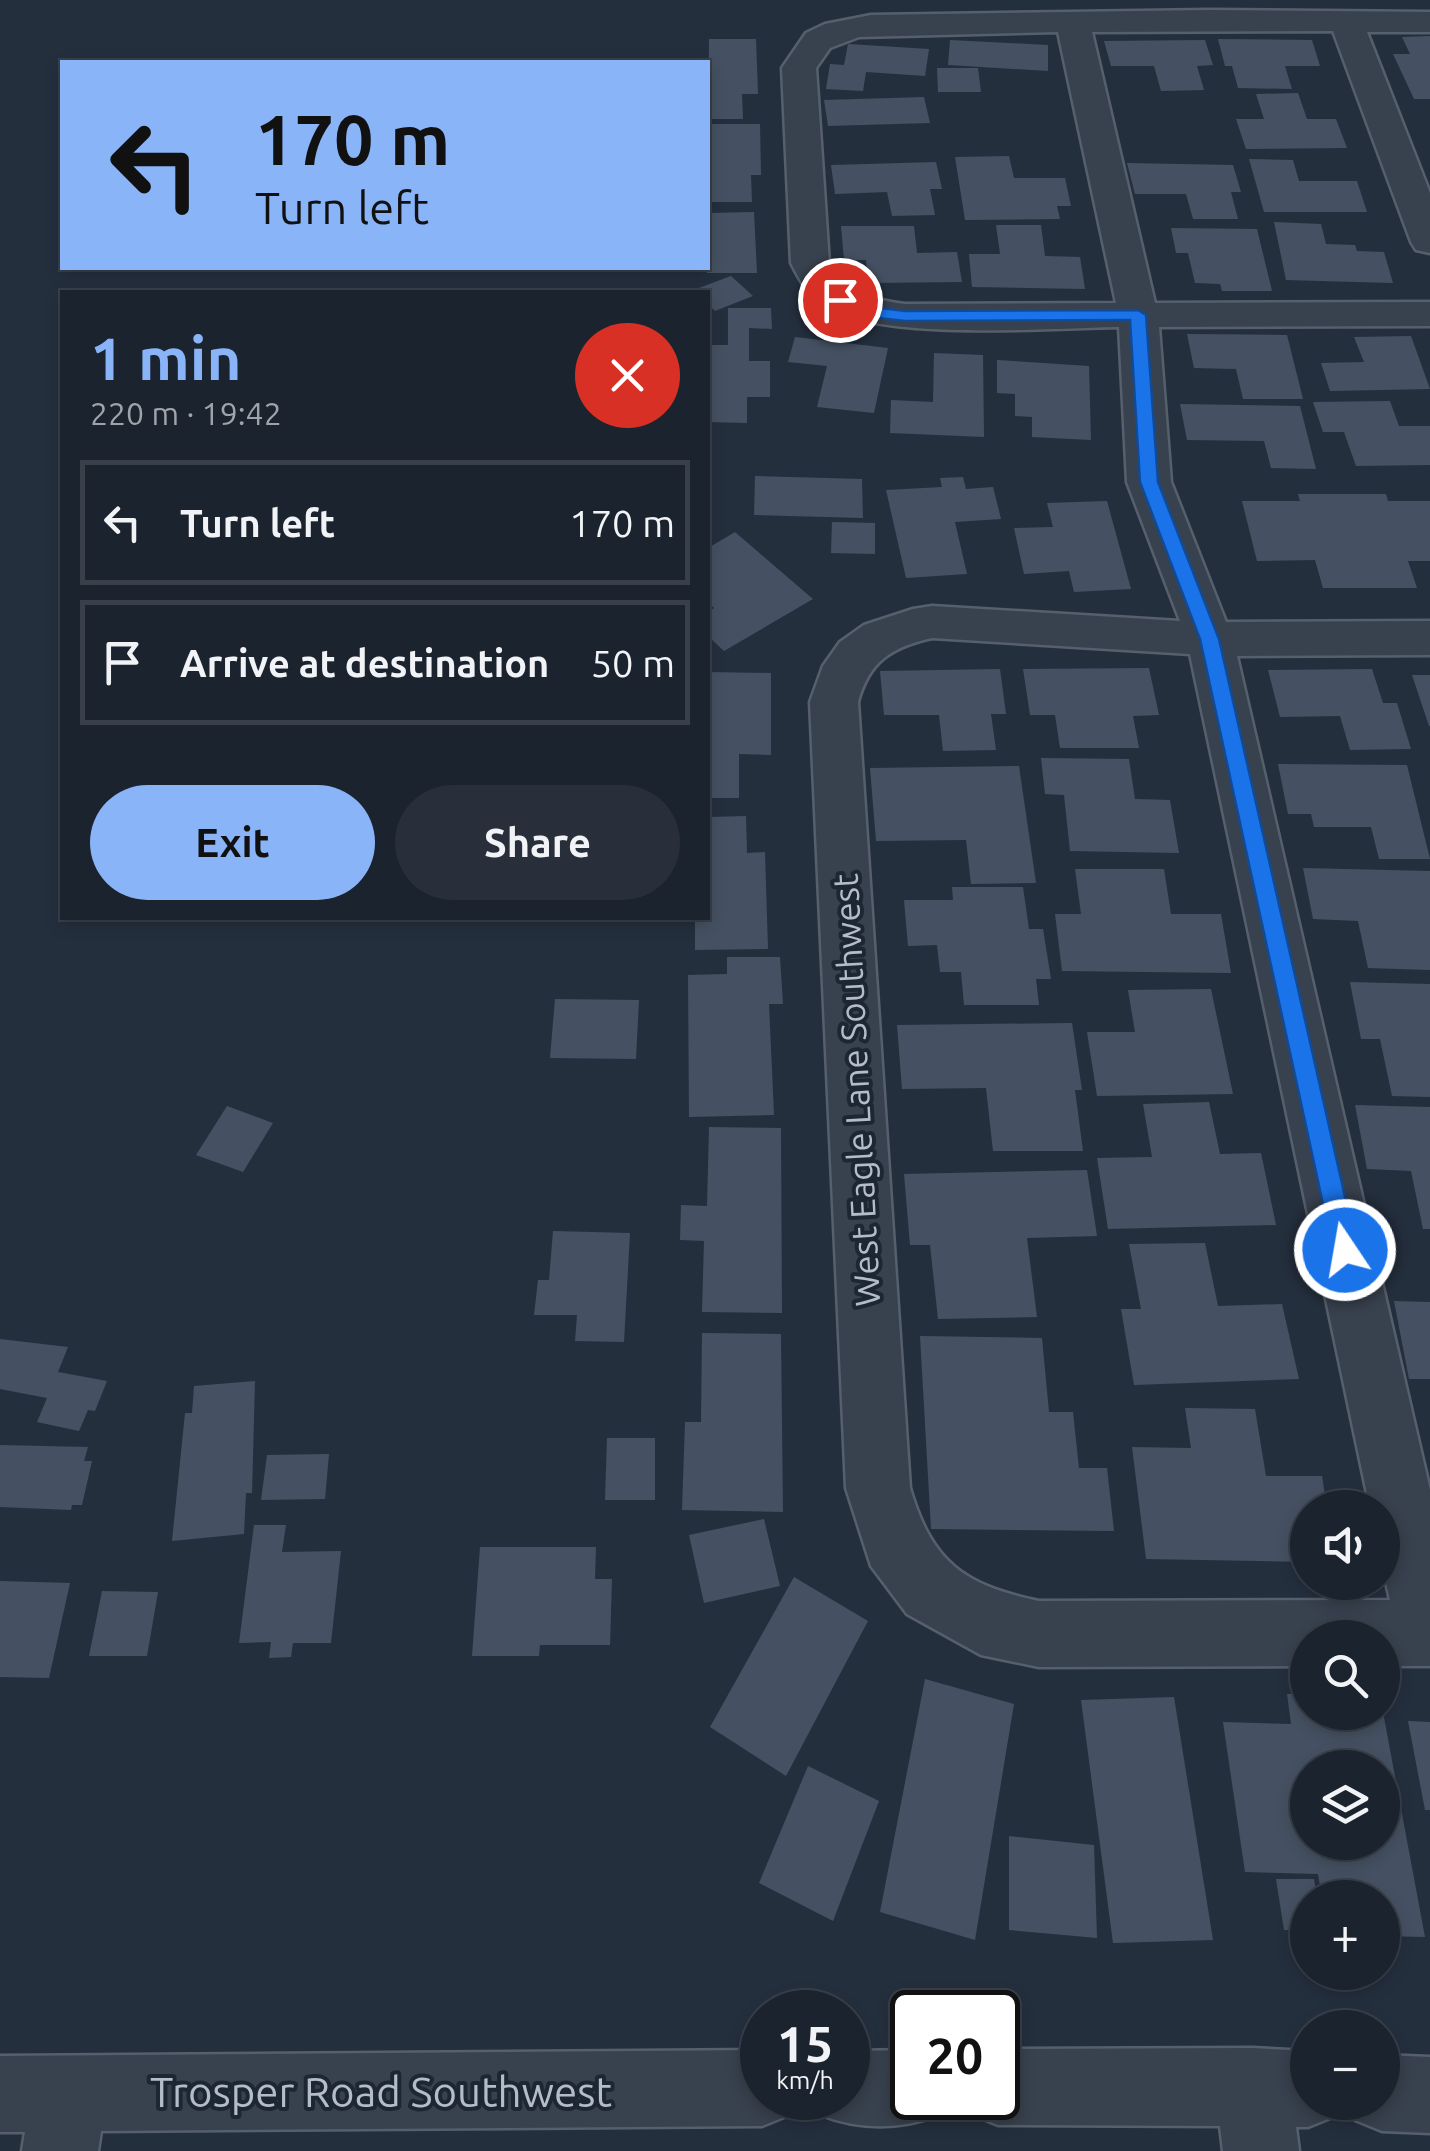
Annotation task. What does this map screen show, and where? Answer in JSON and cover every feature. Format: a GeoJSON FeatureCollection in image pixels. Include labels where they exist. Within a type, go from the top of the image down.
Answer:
{"type":"FeatureCollection","features":[{"type":"Feature","properties":{"kind":"street"},"geometry":{"type":"LineString","coordinates":[[1346,21],[1430,242]]}},
{"type":"Feature","properties":{"kind":"street"},"geometry":{"type":"LineString","coordinates":[[1073,22],[1138,315],[1149,482],[1210,639],[1430,1632]]}},
{"type":"Feature","properties":{"kind":"street"},"geometry":{"type":"LineString","coordinates":[[1430,22],[872,25],[843,28],[819,38],[804,52],[799,68],[810,262],[819,283],[829,292],[870,312],[905,316],[1430,314]]}},
{"type":"Feature","properties":{"kind":"street","name":"West Eagle Lane Southwest"},"geometry":{"type":"LineString","coordinates":[[1430,638],[1210,639],[932,622],[894,629],[861,646],[840,672],[834,702],[878,1488],[894,1543],[930,1590],[981,1622],[1040,1634],[1430,1632]]}},
{"type":"Feature","properties":{"kind":"street","name":"Trosper Road Southwest"},"geometry":{"type":"LineString","coordinates":[[43,2113],[740,2089]]}},
{"type":"Feature","properties":{"kind":"street"},"geometry":{"type":"LineString","coordinates":[[1020,2089],[1273,2108]]}},
{"type":"Feature","properties":{"kind":"street"},"geometry":{"type":"LineString","coordinates":[[1400,2093],[1430,2095]]}},
{"type":"Feature","properties":{"kind":"building"},"geometry":{"type":"Polygon","coordinates":[[[1430,36],[1430,99],[1414,99],[1393,54],[1410,54],[1402,37],[1430,36]]]}},
{"type":"Feature","properties":{"kind":"building"},"geometry":{"type":"Polygon","coordinates":[[[709,39],[756,39],[758,94],[742,94],[743,119],[710,119],[709,39]]]}},
{"type":"Feature","properties":{"kind":"building"},"geometry":{"type":"Polygon","coordinates":[[[1218,39],[1312,40],[1320,66],[1285,66],[1292,89],[1238,88],[1232,66],[1225,66],[1218,39]]]}},
{"type":"Feature","properties":{"kind":"building"},"geometry":{"type":"Polygon","coordinates":[[[950,40],[1048,45],[1048,71],[948,65],[950,40]]]}},
{"type":"Feature","properties":{"kind":"building"},"geometry":{"type":"Polygon","coordinates":[[[1205,40],[1213,65],[1197,66],[1204,90],[1161,91],[1154,66],[1111,66],[1104,41],[1205,40]]]}},
{"type":"Feature","properties":{"kind":"building"},"geometry":{"type":"Polygon","coordinates":[[[848,44],[929,49],[925,76],[866,72],[863,91],[826,89],[830,64],[844,65],[848,44]]]}},
{"type":"Feature","properties":{"kind":"building"},"geometry":{"type":"Polygon","coordinates":[[[937,68],[978,68],[981,92],[938,92],[937,68]]]}},
{"type":"Feature","properties":{"kind":"building"},"geometry":{"type":"Polygon","coordinates":[[[1298,93],[1307,119],[1336,119],[1347,148],[1246,149],[1236,119],[1264,119],[1256,94],[1298,93]]]}},
{"type":"Feature","properties":{"kind":"building"},"geometry":{"type":"Polygon","coordinates":[[[924,97],[930,123],[828,126],[824,100],[924,97]]]}},
{"type":"Feature","properties":{"kind":"building"},"geometry":{"type":"Polygon","coordinates":[[[710,124],[760,124],[761,175],[751,175],[752,202],[710,202],[710,124]]]}},
{"type":"Feature","properties":{"kind":"building"},"geometry":{"type":"Polygon","coordinates":[[[1009,156],[1014,178],[1065,178],[1071,206],[1057,206],[1060,219],[965,220],[955,157],[1009,156]]]}},
{"type":"Feature","properties":{"kind":"building"},"geometry":{"type":"Polygon","coordinates":[[[1249,159],[1293,160],[1299,181],[1357,181],[1367,212],[1264,212],[1249,159]]]}},
{"type":"Feature","properties":{"kind":"building"},"geometry":{"type":"Polygon","coordinates":[[[936,162],[942,189],[930,189],[935,215],[892,216],[887,192],[835,194],[831,165],[936,162]]]}},
{"type":"Feature","properties":{"kind":"building"},"geometry":{"type":"Polygon","coordinates":[[[1127,163],[1233,165],[1241,192],[1231,192],[1238,219],[1193,219],[1186,194],[1135,194],[1127,163]]]}},
{"type":"Feature","properties":{"kind":"building"},"geometry":{"type":"Polygon","coordinates":[[[754,212],[757,273],[707,273],[710,213],[754,212]]]}},
{"type":"Feature","properties":{"kind":"building"},"geometry":{"type":"Polygon","coordinates":[[[1274,222],[1321,224],[1326,244],[1384,252],[1393,283],[1286,280],[1274,222]]]}},
{"type":"Feature","properties":{"kind":"building"},"geometry":{"type":"Polygon","coordinates":[[[996,225],[1041,225],[1045,256],[1080,257],[1085,289],[972,287],[969,254],[1000,254],[996,225]]]}},
{"type":"Feature","properties":{"kind":"building"},"geometry":{"type":"Polygon","coordinates":[[[841,226],[914,226],[917,253],[957,252],[962,282],[868,283],[866,260],[844,260],[841,226]]]}},
{"type":"Feature","properties":{"kind":"building"},"geometry":{"type":"Polygon","coordinates":[[[1171,228],[1257,229],[1272,291],[1222,291],[1220,284],[1195,283],[1188,253],[1176,253],[1171,228]]]}},
{"type":"Feature","properties":{"kind":"building"},"geometry":{"type":"Polygon","coordinates":[[[731,276],[753,296],[715,311],[710,306],[710,290],[693,290],[731,276]]]}},
{"type":"Feature","properties":{"kind":"building"},"geometry":{"type":"Polygon","coordinates":[[[728,308],[771,308],[772,329],[749,328],[749,361],[770,361],[770,397],[747,397],[747,423],[710,422],[710,345],[728,345],[728,308]]]}},
{"type":"Feature","properties":{"kind":"building"},"geometry":{"type":"Polygon","coordinates":[[[1187,334],[1287,335],[1303,399],[1243,399],[1236,369],[1194,368],[1187,334]]]}},
{"type":"Feature","properties":{"kind":"building"},"geometry":{"type":"Polygon","coordinates":[[[1411,336],[1430,389],[1330,391],[1321,363],[1364,362],[1354,337],[1411,336]]]}},
{"type":"Feature","properties":{"kind":"building"},"geometry":{"type":"Polygon","coordinates":[[[795,337],[888,348],[874,413],[817,407],[827,366],[788,362],[795,337]]]}},
{"type":"Feature","properties":{"kind":"building"},"geometry":{"type":"Polygon","coordinates":[[[934,353],[983,355],[984,437],[890,433],[891,400],[933,402],[934,353]]]}},
{"type":"Feature","properties":{"kind":"building"},"geometry":{"type":"Polygon","coordinates":[[[997,360],[1089,366],[1091,440],[1032,437],[1032,417],[1015,416],[1015,394],[997,393],[997,360]]]}},
{"type":"Feature","properties":{"kind":"building"},"geometry":{"type":"Polygon","coordinates":[[[1390,401],[1399,426],[1430,426],[1430,465],[1356,466],[1344,432],[1323,432],[1313,402],[1390,401]]]}},
{"type":"Feature","properties":{"kind":"building"},"geometry":{"type":"Polygon","coordinates":[[[1180,404],[1300,406],[1316,469],[1271,468],[1264,441],[1187,440],[1180,404]]]}},
{"type":"Feature","properties":{"kind":"building"},"geometry":{"type":"Polygon","coordinates":[[[755,476],[862,479],[863,518],[754,515],[755,476]]]}},
{"type":"Feature","properties":{"kind":"building"},"geometry":{"type":"Polygon","coordinates":[[[963,477],[966,489],[993,487],[1001,519],[955,522],[967,574],[906,578],[886,490],[942,487],[940,478],[963,477]]]}},
{"type":"Feature","properties":{"kind":"building"},"geometry":{"type":"Polygon","coordinates":[[[1298,494],[1386,494],[1388,501],[1430,501],[1430,561],[1408,561],[1417,588],[1323,588],[1315,560],[1257,561],[1242,501],[1300,501],[1298,494]]]}},
{"type":"Feature","properties":{"kind":"building"},"geometry":{"type":"Polygon","coordinates":[[[1107,501],[1131,589],[1074,592],[1069,571],[1024,574],[1014,528],[1053,527],[1047,503],[1107,501]]]}},
{"type":"Feature","properties":{"kind":"building"},"geometry":{"type":"Polygon","coordinates":[[[832,522],[875,523],[875,554],[831,553],[832,522]]]}},
{"type":"Feature","properties":{"kind":"building"},"geometry":{"type":"Polygon","coordinates":[[[735,532],[813,599],[724,651],[710,638],[710,611],[714,608],[710,604],[710,547],[735,532]]]}},
{"type":"Feature","properties":{"kind":"building"},"geometry":{"type":"Polygon","coordinates":[[[1149,668],[1159,715],[1133,716],[1139,748],[1060,748],[1055,715],[1030,715],[1023,669],[1149,668]]]}},
{"type":"Feature","properties":{"kind":"building"},"geometry":{"type":"Polygon","coordinates":[[[1000,669],[1006,714],[991,714],[996,750],[943,751],[939,715],[884,715],[880,671],[1000,669]]]}},
{"type":"Feature","properties":{"kind":"building"},"geometry":{"type":"Polygon","coordinates":[[[1372,669],[1383,703],[1397,703],[1411,749],[1350,750],[1340,716],[1280,717],[1268,670],[1372,669]]]}},
{"type":"Feature","properties":{"kind":"building"},"geometry":{"type":"Polygon","coordinates":[[[710,672],[771,673],[771,755],[739,754],[739,798],[710,798],[710,672]]]}},
{"type":"Feature","properties":{"kind":"building"},"geometry":{"type":"Polygon","coordinates":[[[1412,675],[1430,675],[1430,726],[1429,726],[1412,675]]]}},
{"type":"Feature","properties":{"kind":"building"},"geometry":{"type":"Polygon","coordinates":[[[1041,758],[1129,759],[1135,799],[1170,800],[1179,853],[1070,851],[1064,795],[1045,794],[1041,758]]]}},
{"type":"Feature","properties":{"kind":"building"},"geometry":{"type":"Polygon","coordinates":[[[1278,764],[1407,765],[1430,859],[1379,859],[1371,827],[1314,827],[1311,814],[1288,814],[1278,764]]]}},
{"type":"Feature","properties":{"kind":"building"},"geometry":{"type":"Polygon","coordinates":[[[1019,766],[1036,883],[971,884],[966,840],[876,841],[870,768],[1019,766]]]}},
{"type":"Feature","properties":{"kind":"building"},"geometry":{"type":"Polygon","coordinates":[[[746,816],[747,853],[765,852],[768,949],[695,950],[695,920],[710,920],[710,817],[746,816]]]}},
{"type":"Feature","properties":{"kind":"building"},"geometry":{"type":"Polygon","coordinates":[[[1303,868],[1430,871],[1430,970],[1368,968],[1358,921],[1313,919],[1303,868]]]}},
{"type":"Feature","properties":{"kind":"building"},"geometry":{"type":"Polygon","coordinates":[[[1075,869],[1164,869],[1171,914],[1221,914],[1231,973],[1062,971],[1055,914],[1081,914],[1075,869]]]}},
{"type":"Feature","properties":{"kind":"building"},"geometry":{"type":"Polygon","coordinates":[[[952,887],[1023,887],[1029,929],[1043,929],[1051,979],[1036,979],[1039,1005],[964,1005],[961,972],[940,972],[937,945],[908,946],[904,900],[953,900],[952,887]]]}},
{"type":"Feature","properties":{"kind":"building"},"geometry":{"type":"Polygon","coordinates":[[[727,957],[780,957],[783,1004],[769,1004],[774,1115],[689,1117],[688,975],[727,974],[727,957]]]}},
{"type":"Feature","properties":{"kind":"building"},"geometry":{"type":"Polygon","coordinates":[[[1350,982],[1430,984],[1430,1097],[1392,1096],[1380,1039],[1361,1039],[1350,982]]]}},
{"type":"Feature","properties":{"kind":"building"},"geometry":{"type":"Polygon","coordinates":[[[1211,989],[1233,1094],[1097,1096],[1087,1032],[1135,1032],[1128,990],[1211,989]]]}},
{"type":"Feature","properties":{"kind":"building"},"geometry":{"type":"Polygon","coordinates":[[[555,999],[639,1000],[636,1059],[550,1058],[555,999]]]}},
{"type":"Feature","properties":{"kind":"building"},"geometry":{"type":"Polygon","coordinates":[[[1072,1023],[1082,1090],[1075,1090],[1083,1151],[993,1151],[986,1088],[902,1089],[897,1025],[1072,1023]]]}},
{"type":"Feature","properties":{"kind":"building"},"geometry":{"type":"Polygon","coordinates":[[[1209,1102],[1220,1154],[1261,1153],[1276,1225],[1108,1229],[1097,1158],[1152,1157],[1143,1104],[1209,1102]]]}},
{"type":"Feature","properties":{"kind":"building"},"geometry":{"type":"Polygon","coordinates":[[[1355,1105],[1430,1107],[1430,1229],[1423,1229],[1411,1171],[1367,1169],[1355,1105]]]}},
{"type":"Feature","properties":{"kind":"building"},"geometry":{"type":"Polygon","coordinates":[[[227,1106],[273,1123],[243,1172],[196,1155],[227,1106]]]}},
{"type":"Feature","properties":{"kind":"building"},"geometry":{"type":"Polygon","coordinates":[[[709,1127],[781,1128],[782,1313],[702,1312],[704,1241],[680,1240],[681,1205],[707,1206],[709,1127]]]}},
{"type":"Feature","properties":{"kind":"building"},"geometry":{"type":"Polygon","coordinates":[[[1087,1170],[1097,1236],[1027,1238],[1037,1317],[938,1319],[930,1245],[910,1245],[904,1174],[1087,1170]]]}},
{"type":"Feature","properties":{"kind":"building"},"geometry":{"type":"Polygon","coordinates":[[[553,1231],[630,1233],[624,1342],[575,1341],[577,1315],[534,1315],[538,1280],[549,1280],[553,1231]]]}},
{"type":"Feature","properties":{"kind":"building"},"geometry":{"type":"Polygon","coordinates":[[[1205,1243],[1218,1306],[1282,1304],[1299,1379],[1134,1385],[1121,1309],[1141,1309],[1129,1244],[1205,1243]]]}},
{"type":"Feature","properties":{"kind":"building"},"geometry":{"type":"Polygon","coordinates":[[[1394,1301],[1430,1302],[1430,1379],[1409,1379],[1394,1301]]]}},
{"type":"Feature","properties":{"kind":"building"},"geometry":{"type":"Polygon","coordinates":[[[702,1333],[781,1334],[783,1512],[682,1510],[685,1422],[701,1422],[702,1333]]]}},
{"type":"Feature","properties":{"kind":"building"},"geometry":{"type":"Polygon","coordinates":[[[920,1336],[1042,1338],[1049,1412],[1073,1412],[1079,1468],[1107,1468],[1114,1531],[931,1529],[920,1336]]]}},
{"type":"Feature","properties":{"kind":"building"},"geometry":{"type":"Polygon","coordinates":[[[0,1339],[68,1347],[58,1372],[107,1381],[95,1411],[88,1410],[79,1431],[37,1422],[47,1398],[0,1389],[0,1339]]]}},
{"type":"Feature","properties":{"kind":"building"},"geometry":{"type":"Polygon","coordinates":[[[255,1381],[252,1493],[246,1493],[244,1534],[172,1541],[185,1413],[192,1413],[194,1386],[255,1381]]]}},
{"type":"Feature","properties":{"kind":"building"},"geometry":{"type":"Polygon","coordinates":[[[1185,1408],[1255,1409],[1266,1476],[1322,1476],[1324,1490],[1290,1490],[1290,1562],[1146,1559],[1132,1447],[1191,1448],[1185,1408]]]}},
{"type":"Feature","properties":{"kind":"building"},"geometry":{"type":"Polygon","coordinates":[[[607,1438],[655,1438],[655,1500],[605,1500],[607,1438]]]}},
{"type":"Feature","properties":{"kind":"building"},"geometry":{"type":"Polygon","coordinates":[[[0,1445],[88,1447],[84,1461],[92,1461],[82,1505],[72,1505],[71,1510],[0,1507],[0,1445]]]}},
{"type":"Feature","properties":{"kind":"building"},"geometry":{"type":"Polygon","coordinates":[[[329,1454],[325,1499],[261,1500],[267,1455],[329,1454]]]}},
{"type":"Feature","properties":{"kind":"building"},"geometry":{"type":"Polygon","coordinates":[[[764,1519],[780,1586],[704,1603],[689,1535],[764,1519]]]}},
{"type":"Feature","properties":{"kind":"building"},"geometry":{"type":"Polygon","coordinates":[[[254,1525],[286,1525],[282,1552],[341,1551],[331,1643],[293,1643],[291,1657],[269,1658],[271,1642],[239,1643],[254,1525]]]}},
{"type":"Feature","properties":{"kind":"building"},"geometry":{"type":"Polygon","coordinates":[[[480,1547],[596,1547],[595,1579],[612,1579],[610,1645],[540,1645],[539,1656],[472,1656],[480,1547]]]}},
{"type":"Feature","properties":{"kind":"building"},"geometry":{"type":"Polygon","coordinates":[[[794,1577],[868,1621],[786,1776],[710,1727],[794,1577]]]}},
{"type":"Feature","properties":{"kind":"building"},"geometry":{"type":"Polygon","coordinates":[[[0,1581],[70,1583],[49,1678],[0,1677],[0,1581]]]}},
{"type":"Feature","properties":{"kind":"building"},"geometry":{"type":"Polygon","coordinates":[[[102,1591],[158,1592],[147,1656],[89,1656],[102,1591]]]}},
{"type":"Feature","properties":{"kind":"building"},"geometry":{"type":"Polygon","coordinates":[[[925,1679],[1014,1704],[975,1940],[880,1912],[925,1679]]]}},
{"type":"Feature","properties":{"kind":"building"},"geometry":{"type":"Polygon","coordinates":[[[1174,1697],[1213,1940],[1113,1943],[1081,1700],[1174,1697]]]}},
{"type":"Feature","properties":{"kind":"building"},"geometry":{"type":"Polygon","coordinates":[[[1408,1721],[1430,1722],[1430,1810],[1425,1810],[1408,1721]]]}},
{"type":"Feature","properties":{"kind":"building"},"geometry":{"type":"Polygon","coordinates":[[[1223,1722],[1290,1724],[1290,1730],[1386,1730],[1390,1750],[1290,1750],[1290,1860],[1400,1860],[1400,1803],[1425,1937],[1400,1936],[1400,1880],[1319,1880],[1318,1874],[1245,1872],[1223,1722]]]}},
{"type":"Feature","properties":{"kind":"building"},"geometry":{"type":"Polygon","coordinates":[[[808,1766],[879,1801],[833,1921],[759,1883],[808,1766]]]}},
{"type":"Feature","properties":{"kind":"building"},"geometry":{"type":"Polygon","coordinates":[[[1009,1836],[1094,1845],[1097,1938],[1009,1930],[1009,1836]]]}},
{"type":"Feature","properties":{"kind":"building"},"geometry":{"type":"Polygon","coordinates":[[[1276,1879],[1314,1879],[1290,1880],[1290,1930],[1284,1930],[1276,1879]]]}},
{"type":"Feature","properties":{"kind":"route"},"geometry":{"type":"LineString","coordinates":[[840,300],[870,312],[905,316],[1138,315],[1149,482],[1210,639],[1345,1250]]}}]}
